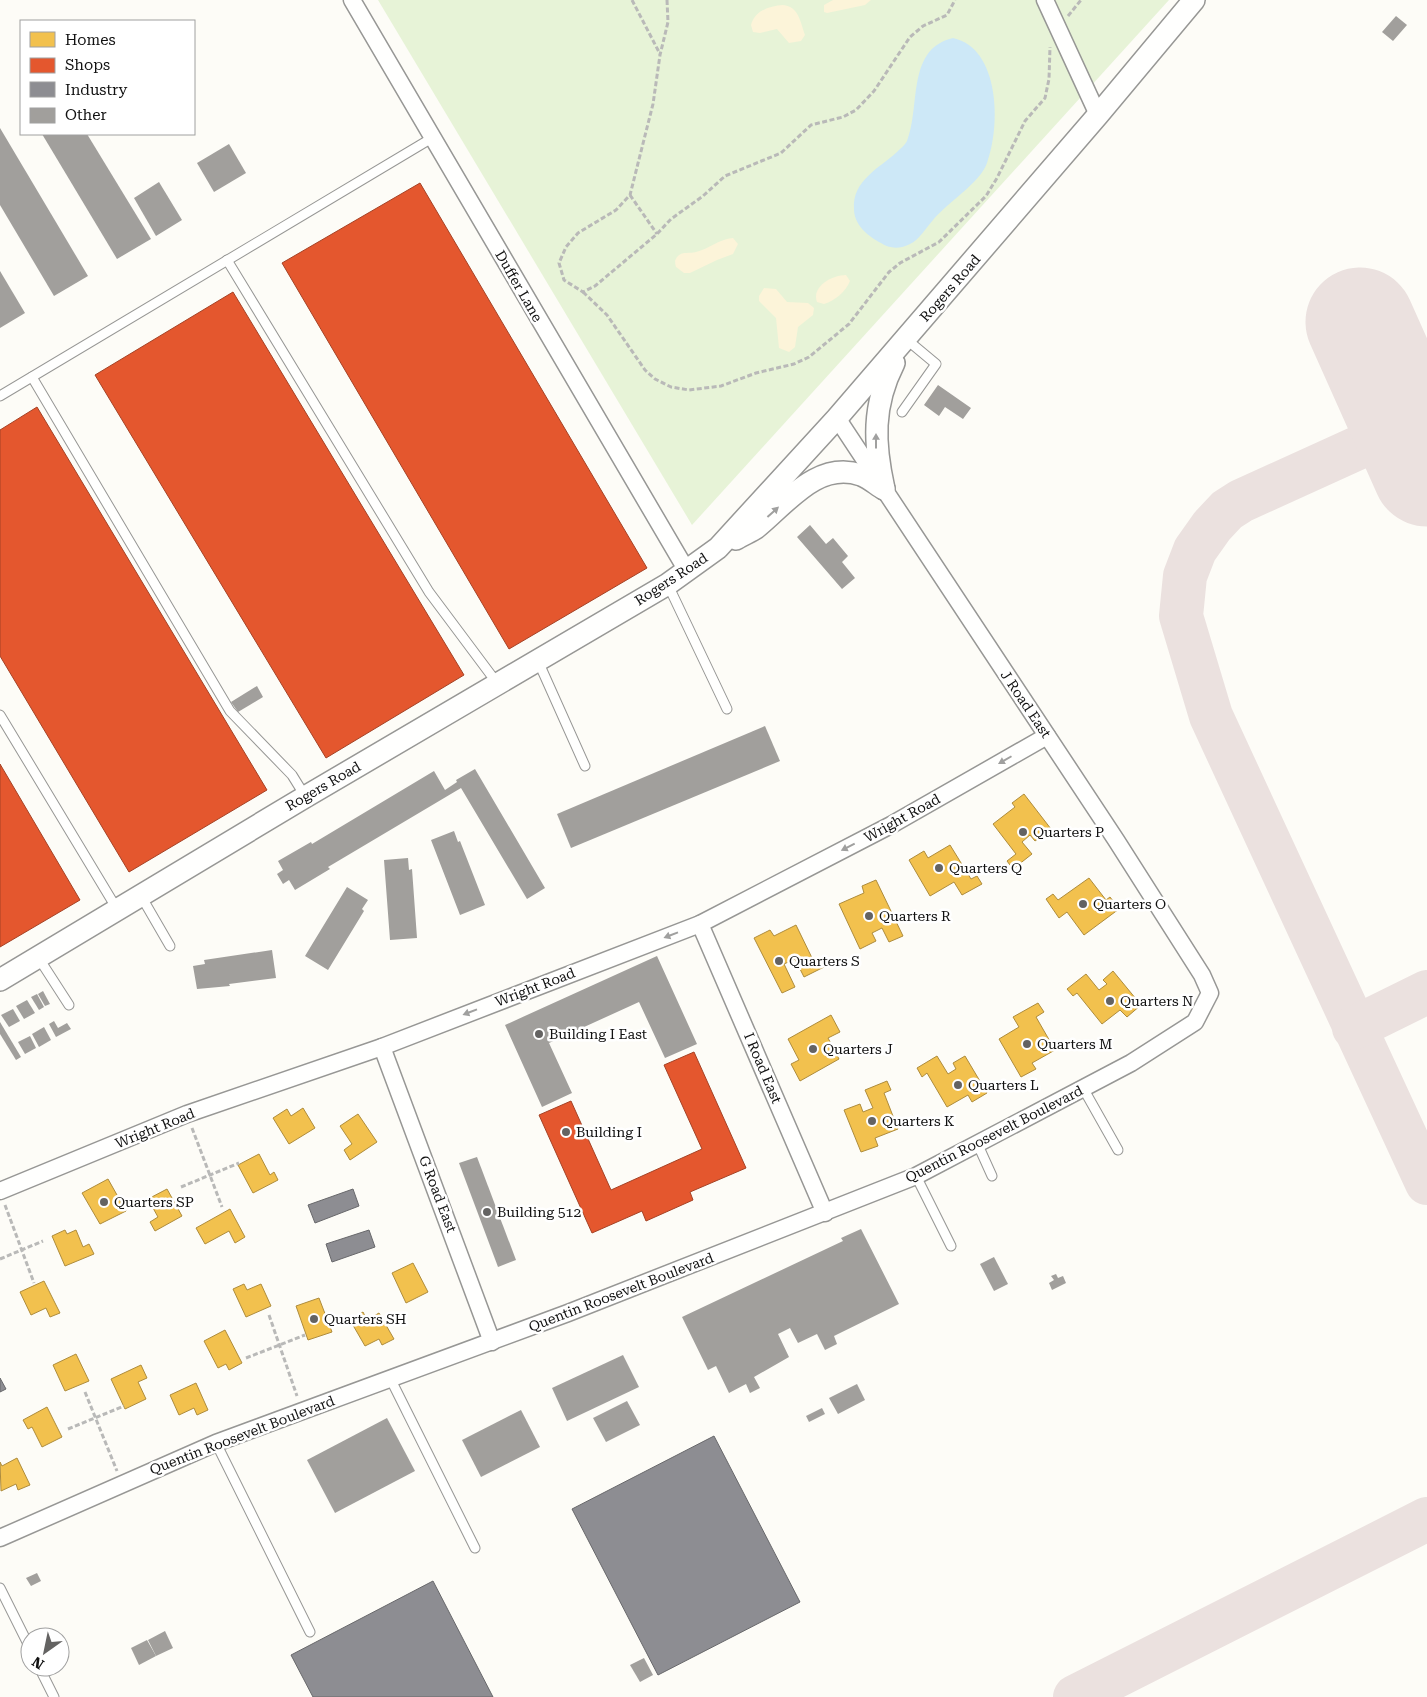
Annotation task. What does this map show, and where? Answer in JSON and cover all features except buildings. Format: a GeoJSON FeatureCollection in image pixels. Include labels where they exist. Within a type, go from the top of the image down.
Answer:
{"type":"FeatureCollection","features":[{"type":"Feature","properties":{"kind":"street","name":"Duffer Lane"},"geometry":{"type":"LineString","coordinates":[[352,0],[687,571]]}},
{"type":"Feature","properties":{"kind":"street"},"geometry":{"type":"LineString","coordinates":[[1045,0],[1098,114]]}},
{"type":"Feature","properties":{"kind":"street","name":"Rogers Road"},"geometry":{"type":"LineString","coordinates":[[0,980],[305,797],[668,584],[718,548],[837,418],[906,339],[1194,0]]}},
{"type":"Feature","properties":{"kind":"street"},"geometry":{"type":"LineString","coordinates":[[884,489],[876,452],[882,389],[906,339]]}},
{"type":"Feature","properties":{"kind":"street","name":"J Road East"},"geometry":{"type":"LineString","coordinates":[[837,418],[1197,967],[1210,993]]}},
{"type":"Feature","properties":{"kind":"street"},"geometry":{"type":"LineString","coordinates":[[718,548],[755,529],[802,486],[825,475],[848,472],[862,476],[884,489]]}},
{"type":"Feature","properties":{"kind":"street","name":"Wright Road"},"geometry":{"type":"LineString","coordinates":[[2,1196],[187,1114],[382,1047],[700,924],[891,825],[1047,736]]}},
{"type":"Feature","properties":{"kind":"street","name":"I Road East"},"geometry":{"type":"LineString","coordinates":[[700,924],[825,1213]]}},
{"type":"Feature","properties":{"kind":"street","name":"Quentin Roosevelt Boulevard"},"geometry":{"type":"LineString","coordinates":[[0,1538],[216,1443],[492,1342],[916,1176],[1131,1063],[1194,1022],[1210,993]]}},
{"type":"Feature","properties":{"kind":"street","name":"G Road East"},"geometry":{"type":"LineString","coordinates":[[382,1047],[492,1342]]}},
{"type":"Feature","properties":{"kind":"lane"},"geometry":{"type":"LineString","coordinates":[[0,396],[432,138]]}},
{"type":"Feature","properties":{"kind":"lane"},"geometry":{"type":"LineString","coordinates":[[227,260],[429,592],[498,685]]}},
{"type":"Feature","properties":{"kind":"lane"},"geometry":{"type":"LineString","coordinates":[[902,412],[936,364],[906,339]]}},
{"type":"Feature","properties":{"kind":"lane"},"geometry":{"type":"LineString","coordinates":[[32,377],[230,711],[292,775],[305,797]]}},
{"type":"Feature","properties":{"kind":"lane"},"geometry":{"type":"LineString","coordinates":[[668,584],[726,709]]}},
{"type":"Feature","properties":{"kind":"lane"},"geometry":{"type":"LineString","coordinates":[[538,661],[585,766]]}},
{"type":"Feature","properties":{"kind":"lane"},"geometry":{"type":"LineString","coordinates":[[0,715],[117,910]]}},
{"type":"Feature","properties":{"kind":"lane"},"geometry":{"type":"LineString","coordinates":[[140,896],[170,946]]}},
{"type":"Feature","properties":{"kind":"lane"},"geometry":{"type":"LineString","coordinates":[[38,957],[69,1005]]}},
{"type":"Feature","properties":{"kind":"lane"},"geometry":{"type":"LineString","coordinates":[[1083,1088],[1118,1150]]}},
{"type":"Feature","properties":{"kind":"lane"},"geometry":{"type":"LineString","coordinates":[[978,1145],[992,1176]]}},
{"type":"Feature","properties":{"kind":"lane"},"geometry":{"type":"LineString","coordinates":[[916,1176],[951,1246]]}},
{"type":"Feature","properties":{"kind":"lane"},"geometry":{"type":"LineString","coordinates":[[390,1378],[475,1548]]}},
{"type":"Feature","properties":{"kind":"lane"},"geometry":{"type":"LineString","coordinates":[[216,1443],[310,1632]]}},
{"type":"Feature","properties":{"kind":"lane"},"geometry":{"type":"LineString","coordinates":[[0,1588],[20,1628]]}},
{"type":"Feature","properties":{"kind":"lane"},"geometry":{"type":"LineString","coordinates":[[44,1677],[54,1697]]}},
{"type":"Feature","properties":{"kind":"path"},"geometry":{"type":"LineString","coordinates":[[632,0],[660,55]]}},
{"type":"Feature","properties":{"kind":"path"},"geometry":{"type":"LineString","coordinates":[[667,0],[668,22],[660,55],[651,112],[630,195],[616,210],[578,233],[566,247],[559,262],[561,275],[569,285],[583,292],[607,315],[645,370],[655,379],[671,387],[689,390],[713,387],[756,373],[794,364],[809,357],[849,324],[889,272],[900,263],[939,242],[986,196],[1025,121],[1045,98],[1049,79],[1048,50]]}},
{"type":"Feature","properties":{"kind":"path"},"geometry":{"type":"LineString","coordinates":[[583,292],[595,286],[657,234],[671,218],[703,196],[725,176],[781,153],[810,125],[843,117],[856,110],[874,91],[910,37],[923,26],[947,14],[952,9],[955,0]]}},
{"type":"Feature","properties":{"kind":"path"},"geometry":{"type":"LineString","coordinates":[[1069,14],[1081,0]]}},
{"type":"Feature","properties":{"kind":"path"},"geometry":{"type":"LineString","coordinates":[[630,195],[657,234]]}},
{"type":"Feature","properties":{"kind":"path"},"geometry":{"type":"LineString","coordinates":[[187,1114],[222,1207]]}},
{"type":"Feature","properties":{"kind":"path"},"geometry":{"type":"LineString","coordinates":[[181,1187],[239,1163]]}},
{"type":"Feature","properties":{"kind":"path"},"geometry":{"type":"LineString","coordinates":[[2,1196],[34,1283]]}},
{"type":"Feature","properties":{"kind":"path"},"geometry":{"type":"LineString","coordinates":[[0,1259],[43,1241]]}},
{"type":"Feature","properties":{"kind":"path"},"geometry":{"type":"LineString","coordinates":[[269,1315],[302,1411]]}},
{"type":"Feature","properties":{"kind":"path"},"geometry":{"type":"LineString","coordinates":[[246,1358],[305,1335]]}},
{"type":"Feature","properties":{"kind":"path"},"geometry":{"type":"LineString","coordinates":[[85,1392],[122,1483]]}},
{"type":"Feature","properties":{"kind":"path"},"geometry":{"type":"LineString","coordinates":[[68,1429],[124,1406]]}},
{"type":"Feature","properties":{"kind":"green space"},"geometry":{"type":"Polygon","coordinates":[[[378,0],[1169,0],[692,525],[378,0]]]}},
{"type":"Feature","properties":{"kind":"sand"},"geometry":{"type":"Polygon","coordinates":[[[833,0],[871,0],[865,5],[824,12],[824,5],[833,0]]]}},
{"type":"Feature","properties":{"kind":"sand"},"geometry":{"type":"Polygon","coordinates":[[[773,6],[788,6],[798,16],[805,35],[801,41],[789,43],[777,29],[760,33],[753,32],[751,25],[759,12],[773,6]]]}},
{"type":"Feature","properties":{"kind":"sand"},"geometry":{"type":"Polygon","coordinates":[[[733,238],[738,244],[733,254],[690,273],[684,273],[676,267],[675,260],[680,254],[701,251],[723,240],[733,238]]]}},
{"type":"Feature","properties":{"kind":"sand"},"geometry":{"type":"Polygon","coordinates":[[[846,275],[850,281],[840,295],[824,304],[817,302],[817,291],[824,282],[846,275]]]}},
{"type":"Feature","properties":{"kind":"sand"},"geometry":{"type":"Polygon","coordinates":[[[764,288],[776,289],[787,302],[808,303],[814,308],[813,315],[798,327],[795,347],[789,352],[779,348],[776,318],[759,301],[759,296],[764,288]]]}},
{"type":"Feature","properties":{"kind":"water"},"geometry":{"type":"Polygon","coordinates":[[[953,38],[969,45],[980,57],[988,72],[993,90],[994,129],[987,163],[978,178],[939,213],[916,240],[903,247],[895,248],[884,245],[871,237],[859,225],[855,215],[854,199],[857,191],[868,176],[897,152],[907,141],[921,66],[928,54],[938,44],[953,38]]]}},
{"type":"Feature","properties":{"kind":"taxiway"},"geometry":{"type":"LineString","coordinates":[[1406,426],[1241,501],[1227,510],[1212,526],[1195,550],[1185,576],[1181,616],[1211,716],[1427,1183]]}},
{"type":"Feature","properties":{"kind":"taxiway"},"geometry":{"type":"LineString","coordinates":[[1354,1028],[1427,992]]}},
{"type":"Feature","properties":{"kind":"taxiway"},"geometry":{"type":"LineString","coordinates":[[1075,1697],[1427,1519]]}},
{"type":"Feature","properties":{"kind":"runway"},"geometry":{"type":"LineString","coordinates":[[1360,322],[1427,472]]}},
{"type":"Feature","properties":{"kind":"place","name":"Quarters P"},"geometry":{"type":"Point","coordinates":[1023,832]}},
{"type":"Feature","properties":{"kind":"place","name":"Quarters Q"},"geometry":{"type":"Point","coordinates":[939,868]}},
{"type":"Feature","properties":{"kind":"place","name":"Quarters O"},"geometry":{"type":"Point","coordinates":[1083,904]}},
{"type":"Feature","properties":{"kind":"place","name":"Quarters R"},"geometry":{"type":"Point","coordinates":[869,916]}},
{"type":"Feature","properties":{"kind":"place","name":"Quarters S"},"geometry":{"type":"Point","coordinates":[779,961]}},
{"type":"Feature","properties":{"kind":"place","name":"Quarters N"},"geometry":{"type":"Point","coordinates":[1110,1001]}},
{"type":"Feature","properties":{"kind":"place","name":"Building I East"},"geometry":{"type":"Point","coordinates":[539,1034]}},
{"type":"Feature","properties":{"kind":"place","name":"Quarters M"},"geometry":{"type":"Point","coordinates":[1027,1044]}},
{"type":"Feature","properties":{"kind":"place","name":"Quarters J"},"geometry":{"type":"Point","coordinates":[813,1049]}},
{"type":"Feature","properties":{"kind":"place","name":"Quarters L"},"geometry":{"type":"Point","coordinates":[958,1085]}},
{"type":"Feature","properties":{"kind":"place","name":"Quarters K"},"geometry":{"type":"Point","coordinates":[872,1121]}},
{"type":"Feature","properties":{"kind":"place","name":"Building I"},"geometry":{"type":"Point","coordinates":[566,1132]}},
{"type":"Feature","properties":{"kind":"place","name":"Quarters SP"},"geometry":{"type":"Point","coordinates":[104,1202]}},
{"type":"Feature","properties":{"kind":"place","name":"Building 512"},"geometry":{"type":"Point","coordinates":[487,1212]}},
{"type":"Feature","properties":{"kind":"place","name":"Quarters SH"},"geometry":{"type":"Point","coordinates":[314,1319]}}]}
